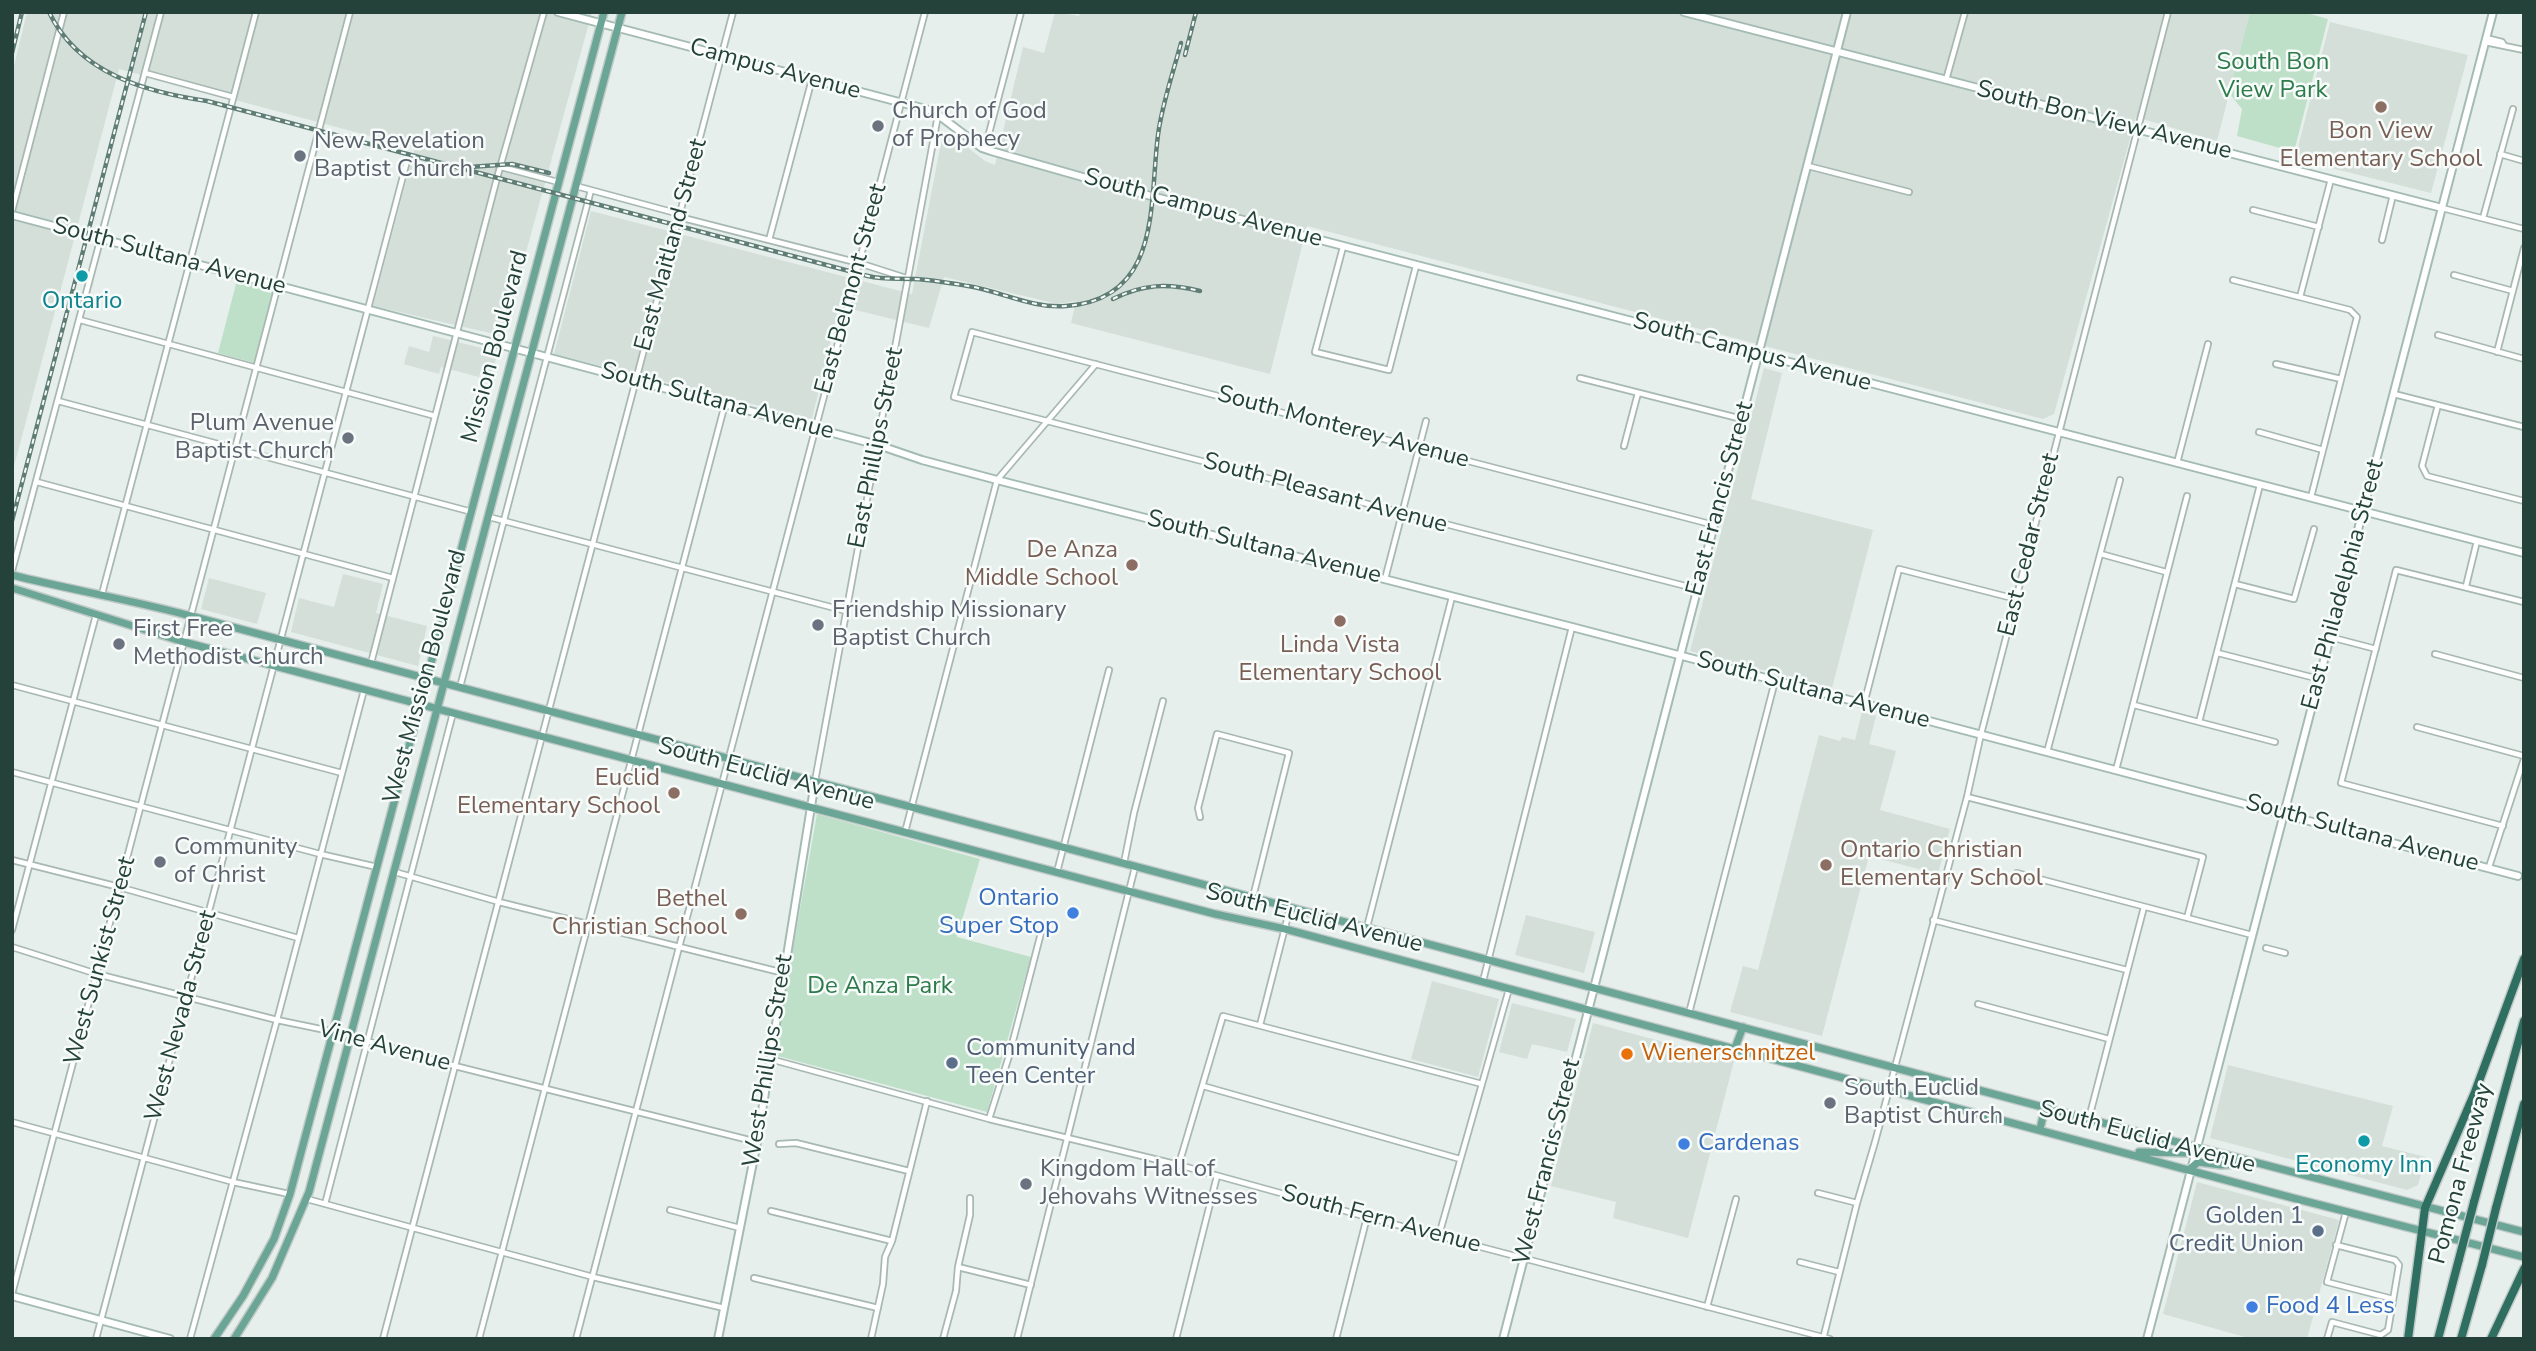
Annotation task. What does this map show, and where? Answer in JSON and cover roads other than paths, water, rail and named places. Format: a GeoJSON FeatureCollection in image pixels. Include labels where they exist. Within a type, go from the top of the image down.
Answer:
{"type":"FeatureCollection","features":[{"type":"Feature","properties":{"kind":"highway"},"geometry":{"type":"LineString","coordinates":[[2408,1339],[2425,1208],[2475,1092],[2524,959]]}},
{"type":"Feature","properties":{"kind":"highway","name":"Pomona Freeway"},"geometry":{"type":"LineString","coordinates":[[2438,1339],[2524,1021]]}},
{"type":"Feature","properties":{"kind":"highway","name":"Pomona Freeway"},"geometry":{"type":"LineString","coordinates":[[2461,1339],[2524,1104]]}},
{"type":"Feature","properties":{"kind":"highway"},"geometry":{"type":"LineString","coordinates":[[2491,1339],[2524,1269]]}},
{"type":"Feature","properties":{"kind":"main road","name":"Mission Boulevard"},"geometry":{"type":"LineString","coordinates":[[426,691],[604,12]]}},
{"type":"Feature","properties":{"kind":"main road","name":"West Mission Boulevard"},"geometry":{"type":"LineString","coordinates":[[234,1339],[272,1278],[306,1199],[622,12]]}},
{"type":"Feature","properties":{"kind":"main road","name":"South Euclid Avenue"},"geometry":{"type":"LineString","coordinates":[[12,573],[75,590],[191,615],[2045,1108],[2524,1232]]}},
{"type":"Feature","properties":{"kind":"main road","name":"South Euclid Avenue"},"geometry":{"type":"LineString","coordinates":[[12,589],[184,642],[1215,914],[1284,929],[1483,981],[2346,1212],[2524,1257]]}},
{"type":"Feature","properties":{"kind":"main road","name":"West Mission Boulevard"},"geometry":{"type":"LineString","coordinates":[[214,1339],[243,1296],[274,1239],[290,1195],[426,691]]}},
{"type":"Feature","properties":{"kind":"main road"},"geometry":{"type":"LineString","coordinates":[[1735,1048],[1743,1027]]}},
{"type":"Feature","properties":{"kind":"main road"},"geometry":{"type":"LineString","coordinates":[[2040,1129],[2045,1108]]}},
{"type":"Feature","properties":{"kind":"main road"},"geometry":{"type":"LineString","coordinates":[[2110,1148],[2185,1153],[2196,1147]]}},
{"type":"Feature","properties":{"kind":"main road"},"geometry":{"type":"LineString","coordinates":[[2190,1169],[2200,1162],[2265,1166]]}},
{"type":"Feature","properties":{"kind":"street"},"geometry":{"type":"LineString","coordinates":[[12,213],[64,12]]}},
{"type":"Feature","properties":{"kind":"street"},"geometry":{"type":"LineString","coordinates":[[12,573],[160,12]]}},
{"type":"Feature","properties":{"kind":"street"},"geometry":{"type":"LineString","coordinates":[[102,594],[256,12]]}},
{"type":"Feature","properties":{"kind":"street","name":"West Sunkist Street"},"geometry":{"type":"LineString","coordinates":[[12,1295],[351,12]]}},
{"type":"Feature","properties":{"kind":"street"},"geometry":{"type":"LineString","coordinates":[[370,664],[544,12]]}},
{"type":"Feature","properties":{"kind":"street","name":"Campus Avenue"},"geometry":{"type":"LineString","coordinates":[[558,12],[938,114],[982,148]]}},
{"type":"Feature","properties":{"kind":"street","name":"East Maitland Street"},"geometry":{"type":"LineString","coordinates":[[383,1339],[733,12]]}},
{"type":"Feature","properties":{"kind":"street","name":"East Belmont Street"},"geometry":{"type":"LineString","coordinates":[[576,1339],[925,12]]}},
{"type":"Feature","properties":{"kind":"street"},"geometry":{"type":"LineString","coordinates":[[982,148],[988,137],[1021,12]]}},
{"type":"Feature","properties":{"kind":"street","name":"South Bon View Avenue"},"geometry":{"type":"LineString","coordinates":[[1684,12],[2524,229]]}},
{"type":"Feature","properties":{"kind":"street","name":"East Francis Street"},"geometry":{"type":"LineString","coordinates":[[1594,986],[1847,12]]}},
{"type":"Feature","properties":{"kind":"street"},"geometry":{"type":"LineString","coordinates":[[1946,80],[1965,12]]}},
{"type":"Feature","properties":{"kind":"street","name":"East Cedar Street"},"geometry":{"type":"LineString","coordinates":[[1823,1338],[1967,797],[2168,12]]}},
{"type":"Feature","properties":{"kind":"street","name":"East Philadelphia Street"},"geometry":{"type":"LineString","coordinates":[[2147,1339],[2493,12]]}},
{"type":"Feature","properties":{"kind":"street"},"geometry":{"type":"LineString","coordinates":[[2486,40],[2524,50]]}},
{"type":"Feature","properties":{"kind":"street"},"geometry":{"type":"LineString","coordinates":[[145,73],[233,97]]}},
{"type":"Feature","properties":{"kind":"street"},"geometry":{"type":"LineString","coordinates":[[769,240],[812,79]]}},
{"type":"Feature","properties":{"kind":"street"},"geometry":{"type":"LineString","coordinates":[[2483,218],[2513,109]]}},
{"type":"Feature","properties":{"kind":"street","name":"East Phillips Street"},"geometry":{"type":"LineString","coordinates":[[815,782],[938,114]]}},
{"type":"Feature","properties":{"kind":"street","name":"South Campus Avenue"},"geometry":{"type":"LineString","coordinates":[[982,148],[1343,247],[2524,553]]}},
{"type":"Feature","properties":{"kind":"street"},"geometry":{"type":"LineString","coordinates":[[2500,154],[2524,161]]}},
{"type":"Feature","properties":{"kind":"street","name":"West Nevada Street"},"geometry":{"type":"LineString","coordinates":[[96,1339],[407,162]]}},
{"type":"Feature","properties":{"kind":"street"},"geometry":{"type":"LineString","coordinates":[[1808,166],[1909,192]]}},
{"type":"Feature","properties":{"kind":"street"},"geometry":{"type":"LineString","coordinates":[[501,167],[558,182]]}},
{"type":"Feature","properties":{"kind":"street"},"geometry":{"type":"LineString","coordinates":[[2300,297],[2331,179]]}},
{"type":"Feature","properties":{"kind":"street"},"geometry":{"type":"LineString","coordinates":[[575,186],[909,279]]}},
{"type":"Feature","properties":{"kind":"street"},"geometry":{"type":"LineString","coordinates":[[460,688],[591,190]]}},
{"type":"Feature","properties":{"kind":"street"},"geometry":{"type":"LineString","coordinates":[[2382,240],[2393,195]]}},
{"type":"Feature","properties":{"kind":"street"},"geometry":{"type":"LineString","coordinates":[[2252,210],[2319,227]]}},
{"type":"Feature","properties":{"kind":"street","name":"South Sultana Avenue"},"geometry":{"type":"LineString","coordinates":[[12,213],[100,239],[878,445],[997,480],[1572,627],[2518,876]]}},
{"type":"Feature","properties":{"kind":"street"},"geometry":{"type":"LineString","coordinates":[[1343,247],[1315,352],[1389,370],[1416,266]]}},
{"type":"Feature","properties":{"kind":"street"},"geometry":{"type":"LineString","coordinates":[[2497,352],[2524,248]]}},
{"type":"Feature","properties":{"kind":"street"},"geometry":{"type":"LineString","coordinates":[[2454,275],[2512,291]]}},
{"type":"Feature","properties":{"kind":"street"},"geometry":{"type":"LineString","coordinates":[[2233,279],[2350,310],[2357,317],[2311,498]]}},
{"type":"Feature","properties":{"kind":"street"},"geometry":{"type":"LineString","coordinates":[[80,320],[435,416]]}},
{"type":"Feature","properties":{"kind":"street","name":"South Monterey Avenue"},"geometry":{"type":"LineString","coordinates":[[954,397],[972,332],[1714,525]]}},
{"type":"Feature","properties":{"kind":"street"},"geometry":{"type":"LineString","coordinates":[[2438,335],[2524,359]]}},
{"type":"Feature","properties":{"kind":"street"},"geometry":{"type":"LineString","coordinates":[[2177,463],[2208,344]]}},
{"type":"Feature","properties":{"kind":"street"},"geometry":{"type":"LineString","coordinates":[[905,833],[997,480],[1096,364]]}},
{"type":"Feature","properties":{"kind":"street"},"geometry":{"type":"LineString","coordinates":[[2276,364],[2341,379]]}},
{"type":"Feature","properties":{"kind":"street"},"geometry":{"type":"LineString","coordinates":[[1580,378],[1742,419]]}},
{"type":"Feature","properties":{"kind":"street"},"geometry":{"type":"LineString","coordinates":[[1624,446],[1638,393]]}},
{"type":"Feature","properties":{"kind":"street"},"geometry":{"type":"LineString","coordinates":[[2394,394],[2524,427]]}},
{"type":"Feature","properties":{"kind":"street","name":"South Pleasant Avenue"},"geometry":{"type":"LineString","coordinates":[[954,397],[1697,589]]}},
{"type":"Feature","properties":{"kind":"street"},"geometry":{"type":"LineString","coordinates":[[58,401],[472,512]]}},
{"type":"Feature","properties":{"kind":"street"},"geometry":{"type":"LineString","coordinates":[[479,1339],[725,404]]}},
{"type":"Feature","properties":{"kind":"street"},"geometry":{"type":"LineString","coordinates":[[2438,405],[2422,466],[2427,476],[2524,501]]}},
{"type":"Feature","properties":{"kind":"street"},"geometry":{"type":"LineString","coordinates":[[1385,579],[1426,421]]}},
{"type":"Feature","properties":{"kind":"street"},"geometry":{"type":"LineString","coordinates":[[2259,432],[2323,450]]}},
{"type":"Feature","properties":{"kind":"street"},"geometry":{"type":"LineString","coordinates":[[2047,752],[2120,480]]}},
{"type":"Feature","properties":{"kind":"street"},"geometry":{"type":"LineString","coordinates":[[37,482],[393,578]]}},
{"type":"Feature","properties":{"kind":"street"},"geometry":{"type":"LineString","coordinates":[[2199,722],[2260,485]]}},
{"type":"Feature","properties":{"kind":"street"},"geometry":{"type":"LineString","coordinates":[[2116,770],[2187,496]]}},
{"type":"Feature","properties":{"kind":"street"},"geometry":{"type":"LineString","coordinates":[[488,517],[846,611]]}},
{"type":"Feature","properties":{"kind":"street"},"geometry":{"type":"LineString","coordinates":[[2235,584],[2294,599],[2314,529]]}},
{"type":"Feature","properties":{"kind":"street"},"geometry":{"type":"LineString","coordinates":[[2466,586],[2477,541]]}},
{"type":"Feature","properties":{"kind":"street"},"geometry":{"type":"LineString","coordinates":[[2101,554],[2166,572]]}},
{"type":"Feature","properties":{"kind":"street"},"geometry":{"type":"LineString","coordinates":[[1864,704],[1899,569],[2016,599]]}},
{"type":"Feature","properties":{"kind":"street"},"geometry":{"type":"LineString","coordinates":[[2503,826],[2341,783],[2396,570],[2524,602]]}},
{"type":"Feature","properties":{"kind":"street"},"geometry":{"type":"LineString","coordinates":[[1367,928],[1452,597]]}},
{"type":"Feature","properties":{"kind":"street"},"geometry":{"type":"LineString","coordinates":[[12,930],[96,615]]}},
{"type":"Feature","properties":{"kind":"street"},"geometry":{"type":"LineString","coordinates":[[1483,981],[1572,627]]}},
{"type":"Feature","properties":{"kind":"street"},"geometry":{"type":"LineString","coordinates":[[2330,637],[2376,649]]}},
{"type":"Feature","properties":{"kind":"street"},"geometry":{"type":"LineString","coordinates":[[2218,653],[2319,679]]}},
{"type":"Feature","properties":{"kind":"street"},"geometry":{"type":"LineString","coordinates":[[2435,654],[2524,678]]}},
{"type":"Feature","properties":{"kind":"street"},"geometry":{"type":"LineString","coordinates":[[1057,872],[1109,670]]}},
{"type":"Feature","properties":{"kind":"street"},"geometry":{"type":"LineString","coordinates":[[1689,1013],[1775,681]]}},
{"type":"Feature","properties":{"kind":"street"},"geometry":{"type":"LineString","coordinates":[[12,685],[342,773]]}},
{"type":"Feature","properties":{"kind":"street"},"geometry":{"type":"LineString","coordinates":[[190,1339],[364,689]]}},
{"type":"Feature","properties":{"kind":"street"},"geometry":{"type":"LineString","coordinates":[[1124,863],[1163,701]]}},
{"type":"Feature","properties":{"kind":"street"},"geometry":{"type":"LineString","coordinates":[[2134,705],[2275,742]]}},
{"type":"Feature","properties":{"kind":"street"},"geometry":{"type":"LineString","coordinates":[[325,1204],[453,712]]}},
{"type":"Feature","properties":{"kind":"street"},"geometry":{"type":"LineString","coordinates":[[2417,727],[2524,757],[2489,867]]}},
{"type":"Feature","properties":{"kind":"street"},"geometry":{"type":"LineString","coordinates":[[1200,817],[1198,808],[1217,734],[1289,753],[1253,897]]}},
{"type":"Feature","properties":{"kind":"street"},"geometry":{"type":"LineString","coordinates":[[12,772],[320,855],[378,867]]}},
{"type":"Feature","properties":{"kind":"street","name":"West Phillips Street"},"geometry":{"type":"LineString","coordinates":[[719,1339],[757,1142],[815,782]]}},
{"type":"Feature","properties":{"kind":"street"},"geometry":{"type":"LineString","coordinates":[[1967,797],[2203,856],[2187,918]]}},
{"type":"Feature","properties":{"kind":"street"},"geometry":{"type":"LineString","coordinates":[[12,860],[119,887],[298,938]]}},
{"type":"Feature","properties":{"kind":"street"},"geometry":{"type":"LineString","coordinates":[[1017,1339],[1135,866]]}},
{"type":"Feature","properties":{"kind":"street"},"geometry":{"type":"LineString","coordinates":[[394,872],[499,902],[784,973]]}},
{"type":"Feature","properties":{"kind":"street"},"geometry":{"type":"LineString","coordinates":[[2017,873],[2252,935]]}},
{"type":"Feature","properties":{"kind":"street"},"geometry":{"type":"LineString","coordinates":[[2088,1119],[2144,906]]}},
{"type":"Feature","properties":{"kind":"street"},"geometry":{"type":"LineString","coordinates":[[1260,1025],[1290,907]]}},
{"type":"Feature","properties":{"kind":"street"},"geometry":{"type":"LineString","coordinates":[[1933,920],[2127,970]]}},
{"type":"Feature","properties":{"kind":"street"},"geometry":{"type":"LineString","coordinates":[[989,1119],[1009,1056],[1041,933]]}},
{"type":"Feature","properties":{"kind":"street","name":"Vine Avenue"},"geometry":{"type":"LineString","coordinates":[[12,947],[97,974],[335,1032],[455,1066],[757,1142]]}},
{"type":"Feature","properties":{"kind":"street"},"geometry":{"type":"LineString","coordinates":[[2266,948],[2285,953]]}},
{"type":"Feature","properties":{"kind":"street","name":"West Francis Street"},"geometry":{"type":"LineString","coordinates":[[1503,1339],[1594,986]]}},
{"type":"Feature","properties":{"kind":"street"},"geometry":{"type":"LineString","coordinates":[[1439,1236],[1509,988]]}},
{"type":"Feature","properties":{"kind":"street"},"geometry":{"type":"LineString","coordinates":[[1978,1004],[2109,1040]]}},
{"type":"Feature","properties":{"kind":"street"},"geometry":{"type":"LineString","coordinates":[[1179,1165],[1223,1016],[1482,1084]]}},
{"type":"Feature","properties":{"kind":"street","name":"South Fern Avenue"},"geometry":{"type":"LineString","coordinates":[[770,1059],[1830,1339]]}},
{"type":"Feature","properties":{"kind":"street"},"geometry":{"type":"LineString","coordinates":[[1203,1086],[1460,1159]]}},
{"type":"Feature","properties":{"kind":"street"},"geometry":{"type":"LineString","coordinates":[[871,1339],[883,1284],[885,1257],[927,1101]]}},
{"type":"Feature","properties":{"kind":"street"},"geometry":{"type":"LineString","coordinates":[[12,1122],[290,1195]]}},
{"type":"Feature","properties":{"kind":"street"},"geometry":{"type":"LineString","coordinates":[[779,1144],[796,1143],[909,1171]]}},
{"type":"Feature","properties":{"kind":"street"},"geometry":{"type":"LineString","coordinates":[[1176,1339],[1217,1176]]}},
{"type":"Feature","properties":{"kind":"street"},"geometry":{"type":"LineString","coordinates":[[1818,1193],[1857,1203]]}},
{"type":"Feature","properties":{"kind":"street"},"geometry":{"type":"LineString","coordinates":[[943,1339],[956,1291],[958,1267],[970,1215],[970,1198]]}},
{"type":"Feature","properties":{"kind":"street"},"geometry":{"type":"LineString","coordinates":[[306,1199],[593,1277],[724,1308]]}},
{"type":"Feature","properties":{"kind":"street"},"geometry":{"type":"LineString","coordinates":[[1707,1307],[1736,1199]]}},
{"type":"Feature","properties":{"kind":"street"},"geometry":{"type":"LineString","coordinates":[[670,1210],[740,1228]]}},
{"type":"Feature","properties":{"kind":"street"},"geometry":{"type":"LineString","coordinates":[[771,1210],[891,1241]]}},
{"type":"Feature","properties":{"kind":"street"},"geometry":{"type":"LineString","coordinates":[[2346,1212],[2327,1282],[2393,1299]]}},
{"type":"Feature","properties":{"kind":"street"},"geometry":{"type":"LineString","coordinates":[[1336,1339],[1367,1217]]}},
{"type":"Feature","properties":{"kind":"street"},"geometry":{"type":"LineString","coordinates":[[2328,1339],[2332,1322],[2381,1335],[2388,1329],[2399,1265],[2395,1260],[2336,1245]]}},
{"type":"Feature","properties":{"kind":"street"},"geometry":{"type":"LineString","coordinates":[[1800,1262],[1839,1272]]}},
{"type":"Feature","properties":{"kind":"street"},"geometry":{"type":"LineString","coordinates":[[958,1267],[1031,1285]]}},
{"type":"Feature","properties":{"kind":"street"},"geometry":{"type":"LineString","coordinates":[[754,1278],[878,1308]]}},
{"type":"Feature","properties":{"kind":"street"},"geometry":{"type":"LineString","coordinates":[[12,1295],[170,1339]]}},
{"type":"Feature","properties":{"kind":"street"},"geometry":{"type":"LineString","coordinates":[[2368,1339],[2369,1332]]}},
{"type":"Feature","properties":{"kind":"railway"},"geometry":{"type":"LineString","coordinates":[[12,53],[22,12]]}},
{"type":"Feature","properties":{"kind":"railway"},"geometry":{"type":"LineString","coordinates":[[49,12],[62,33],[95,65],[137,85],[160,92],[207,101],[868,276],[922,279],[980,288],[1041,305],[1054,306],[1097,299],[1120,286],[1135,267],[1145,244],[1160,123],[1181,43]]}},
{"type":"Feature","properties":{"kind":"railway"},"geometry":{"type":"LineString","coordinates":[[12,521],[146,12]]}},
{"type":"Feature","properties":{"kind":"railway"},"geometry":{"type":"LineString","coordinates":[[1185,55],[1196,12]]}},
{"type":"Feature","properties":{"kind":"railway"},"geometry":{"type":"LineString","coordinates":[[470,167],[512,164],[549,173]]}},
{"type":"Feature","properties":{"kind":"railway"},"geometry":{"type":"LineString","coordinates":[[1113,299],[1155,286],[1200,291]]}},
{"type":"Feature","properties":{"kind":"place","name":"Bon View Elementary School"},"geometry":{"type":"Point","coordinates":[2381,107]}},
{"type":"Feature","properties":{"kind":"place","name":"Church of God of Prophecy"},"geometry":{"type":"Point","coordinates":[878,126]}},
{"type":"Feature","properties":{"kind":"place","name":"New Revelation Baptist Church"},"geometry":{"type":"Point","coordinates":[300,156]}},
{"type":"Feature","properties":{"kind":"place","name":"Ontario"},"geometry":{"type":"Point","coordinates":[82,276]}},
{"type":"Feature","properties":{"kind":"place","name":"Plum Avenue Baptist Church"},"geometry":{"type":"Point","coordinates":[348,438]}},
{"type":"Feature","properties":{"kind":"place","name":"De Anza Middle School"},"geometry":{"type":"Point","coordinates":[1132,565]}},
{"type":"Feature","properties":{"kind":"place","name":"Linda Vista Elementary School"},"geometry":{"type":"Point","coordinates":[1340,621]}},
{"type":"Feature","properties":{"kind":"place","name":"Friendship Missionary Baptist Church"},"geometry":{"type":"Point","coordinates":[818,625]}},
{"type":"Feature","properties":{"kind":"place","name":"First Free Methodist Church"},"geometry":{"type":"Point","coordinates":[119,644]}},
{"type":"Feature","properties":{"kind":"place","name":"Euclid Elementary School"},"geometry":{"type":"Point","coordinates":[674,793]}},
{"type":"Feature","properties":{"kind":"place","name":"Community of Christ"},"geometry":{"type":"Point","coordinates":[160,862]}},
{"type":"Feature","properties":{"kind":"place","name":"Ontario Christian Elementary School"},"geometry":{"type":"Point","coordinates":[1826,865]}},
{"type":"Feature","properties":{"kind":"place","name":"Ontario Super Stop"},"geometry":{"type":"Point","coordinates":[1073,913]}},
{"type":"Feature","properties":{"kind":"place","name":"Bethel Christian School"},"geometry":{"type":"Point","coordinates":[741,914]}},
{"type":"Feature","properties":{"kind":"place","name":"Wienerschnitzel"},"geometry":{"type":"Point","coordinates":[1627,1054]}},
{"type":"Feature","properties":{"kind":"place","name":"Community and Teen Center"},"geometry":{"type":"Point","coordinates":[952,1063]}},
{"type":"Feature","properties":{"kind":"place","name":"South Euclid Baptist Church"},"geometry":{"type":"Point","coordinates":[1830,1103]}},
{"type":"Feature","properties":{"kind":"place","name":"Economy Inn"},"geometry":{"type":"Point","coordinates":[2364,1141]}},
{"type":"Feature","properties":{"kind":"place","name":"Cardenas"},"geometry":{"type":"Point","coordinates":[1684,1144]}},
{"type":"Feature","properties":{"kind":"place","name":"Kingdom Hall of Jehovahs Witnesses"},"geometry":{"type":"Point","coordinates":[1026,1184]}},
{"type":"Feature","properties":{"kind":"place","name":"Golden 1 Credit Union"},"geometry":{"type":"Point","coordinates":[2318,1231]}},
{"type":"Feature","properties":{"kind":"place","name":"Food 4 Less"},"geometry":{"type":"Point","coordinates":[2252,1307]}},
{"type":"Feature","properties":{"kind":"park label","name":"South Bon View Park"},"geometry":{"type":"Point","coordinates":[2273,77]}},
{"type":"Feature","properties":{"kind":"park label","name":"De Anza Park"},"geometry":{"type":"Point","coordinates":[880,987]}}]}
